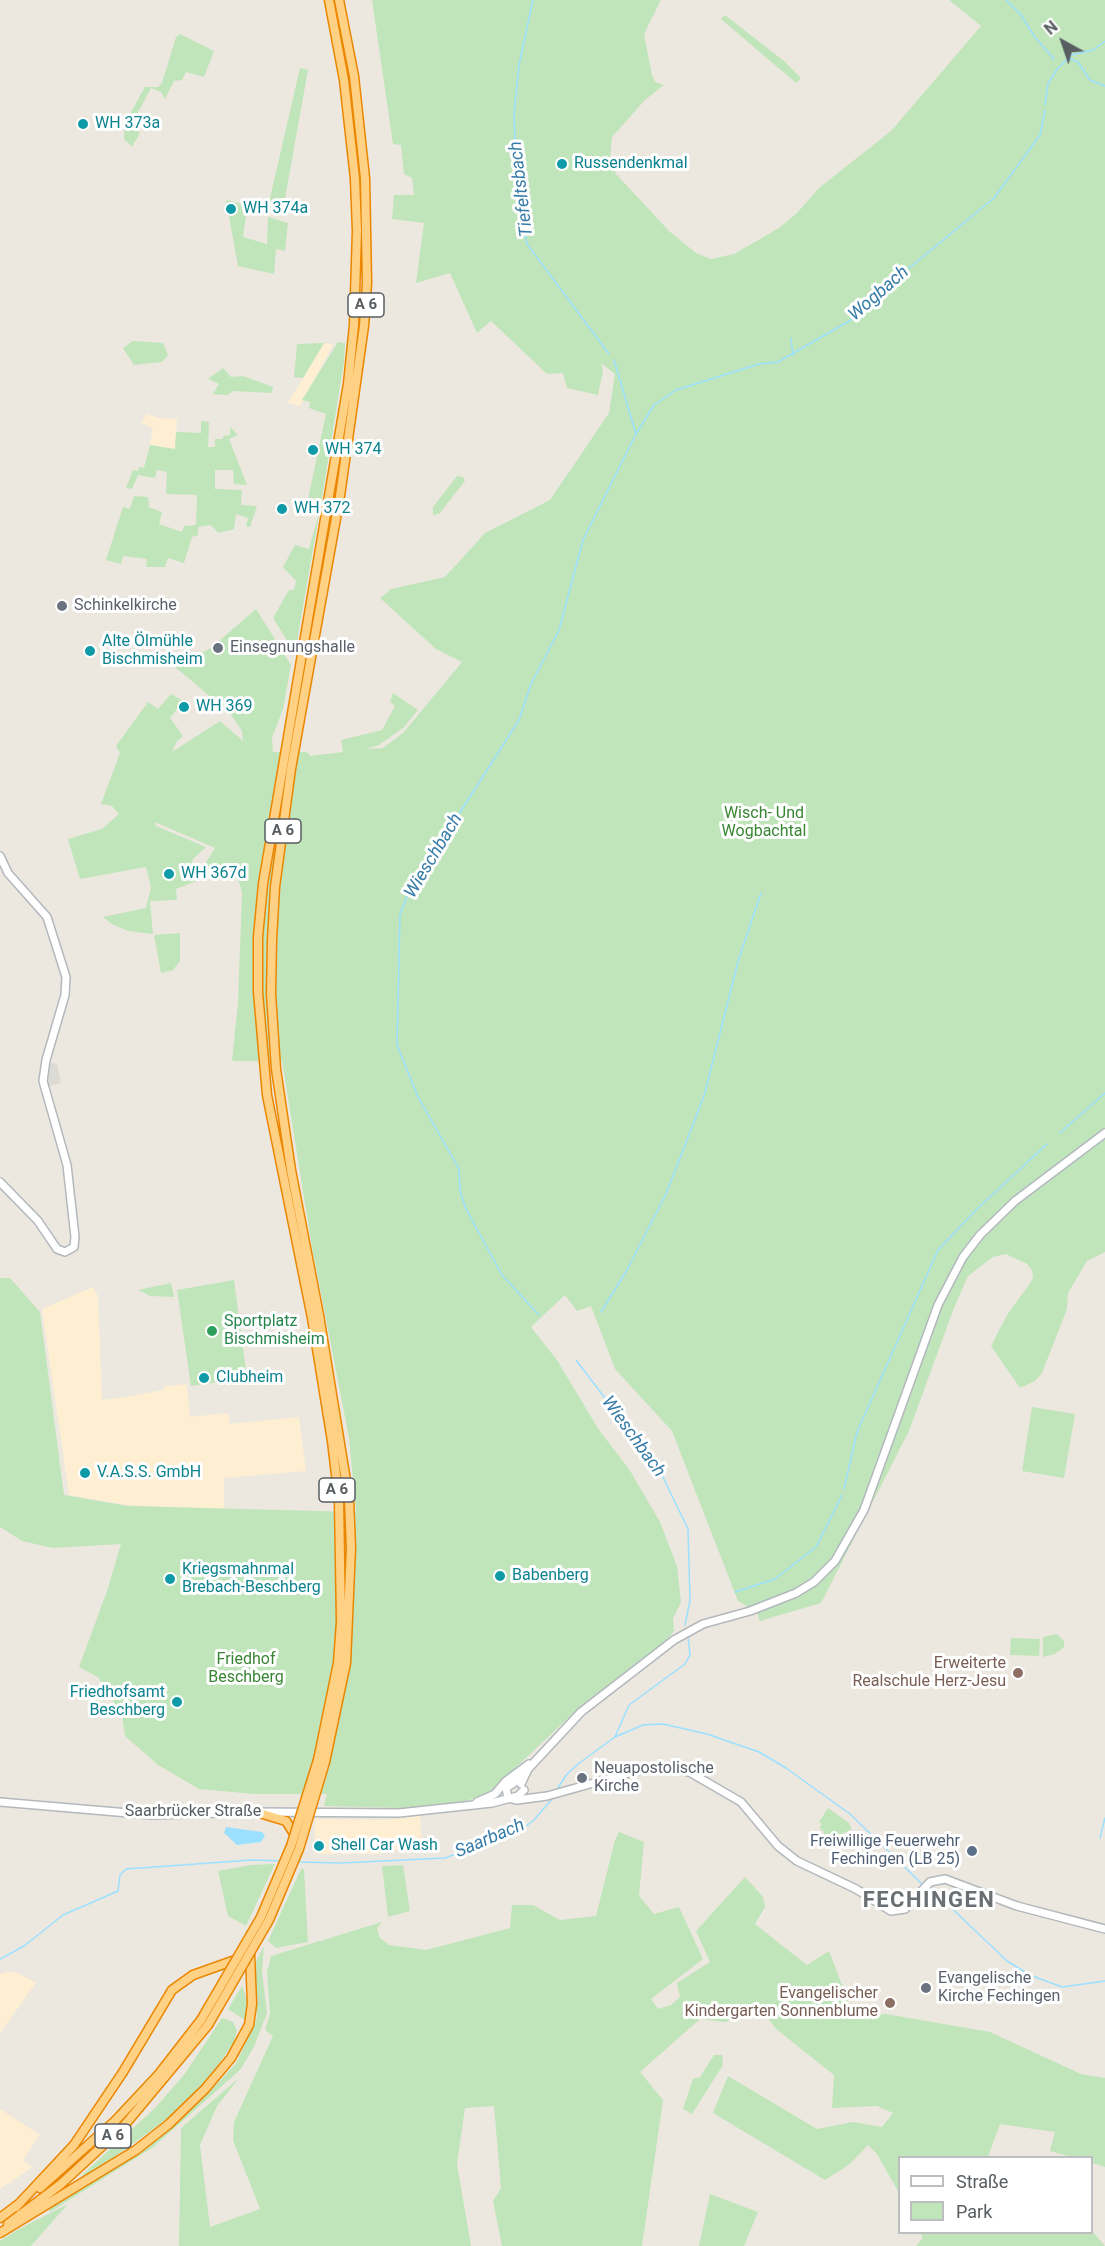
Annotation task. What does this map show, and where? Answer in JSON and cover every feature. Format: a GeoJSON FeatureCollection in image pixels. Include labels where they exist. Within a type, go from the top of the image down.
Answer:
{"type":"FeatureCollection","features":[{"type":"Feature","properties":{"kind":"highway","name":"A 6"},"geometry":{"type":"LineString","coordinates":[[0,2231],[61,2184],[123,2127],[204,2022],[261,1917],[291,1846],[322,1761],[338,1663],[341,1548],[332,1441],[296,1221],[275,1060],[272,940],[275,887],[291,769],[340,496],[364,327],[367,231],[361,128],[339,0]]}},
{"type":"Feature","properties":{"kind":"highway","name":"A 6"},"geometry":{"type":"LineString","coordinates":[[296,1221],[267,1095],[261,1045],[258,948],[263,884],[281,768],[330,494],[350,361],[356,303],[357,231],[351,129],[329,1]]}},
{"type":"Feature","properties":{"kind":"highway"},"geometry":{"type":"LineString","coordinates":[[256,1812],[286,1821],[299,1837]]}},
{"type":"Feature","properties":{"kind":"highway","name":"A 6"},"geometry":{"type":"LineString","coordinates":[[16,2206],[52,2170],[80,2135],[123,2072],[166,1997],[181,1982],[238,1959],[251,1945],[295,1848],[308,1812]]}},
{"type":"Feature","properties":{"kind":"highway"},"geometry":{"type":"LineString","coordinates":[[0,2231],[105,2171],[176,2118],[221,2071],[243,2038],[251,2013],[248,1965],[251,1945]]}},
{"type":"Feature","properties":{"kind":"highway"},"geometry":{"type":"LineString","coordinates":[[206,1970],[223,1969],[234,1973],[241,1978],[251,1995]]}},
{"type":"Feature","properties":{"kind":"highway","name":"A 6"},"geometry":{"type":"LineString","coordinates":[[0,2218],[55,2177],[116,2120],[204,2022]]}},
{"type":"Feature","properties":{"kind":"main road"},"geometry":{"type":"LineString","coordinates":[[0,856],[8,873],[47,917],[66,977],[65,995],[45,1064],[43,1081],[67,1165],[74,1247],[65,1252],[57,1249],[38,1221],[0,1182]]}},
{"type":"Feature","properties":{"kind":"main road"},"geometry":{"type":"LineString","coordinates":[[467,1806],[495,1794],[504,1782],[529,1764],[593,1702],[673,1640],[698,1627],[796,1593],[819,1577],[835,1561],[864,1510],[938,1305],[963,1257],[980,1234],[1015,1201],[1105,1133]]}},
{"type":"Feature","properties":{"kind":"main road"},"geometry":{"type":"LineString","coordinates":[[520,1785],[528,1769],[544,1750]]}},
{"type":"Feature","properties":{"kind":"main road"},"geometry":{"type":"LineString","coordinates":[[477,1802],[507,1795],[521,1795],[520,1785],[529,1764]]}},
{"type":"Feature","properties":{"kind":"main road"},"geometry":{"type":"LineString","coordinates":[[507,1795],[514,1801],[544,1797],[651,1767],[677,1768],[741,1802],[788,1855],[856,1889],[891,1911],[898,1912],[905,1909],[925,1888],[938,1879],[952,1881],[1017,1906],[1105,1929]]}},
{"type":"Feature","properties":{"kind":"main road"},"geometry":{"type":"LineString","coordinates":[[507,1795],[509,1784],[520,1785],[544,1797]]}},
{"type":"Feature","properties":{"kind":"main road"},"geometry":{"type":"LineString","coordinates":[[467,1806],[507,1795]]}},
{"type":"Feature","properties":{"kind":"main road","name":"Saarbrücker Straße"},"geometry":{"type":"LineString","coordinates":[[0,1802],[134,1814],[415,1812],[467,1806]]}},
{"type":"Feature","properties":{"kind":"shaded area"},"geometry":{"type":"Polygon","coordinates":[[[324,343],[333,345],[300,406],[288,403],[324,343]]]}},
{"type":"Feature","properties":{"kind":"shaded area"},"geometry":{"type":"Polygon","coordinates":[[[148,414],[158,418],[177,419],[175,449],[150,445],[153,428],[141,422],[148,414]]]}},
{"type":"Feature","properties":{"kind":"shaded area"},"geometry":{"type":"Polygon","coordinates":[[[57,1063],[61,1083],[45,1087],[45,1064],[57,1063]]]}},
{"type":"Feature","properties":{"kind":"shaded area"},"geometry":{"type":"Polygon","coordinates":[[[93,1287],[98,1296],[102,1400],[163,1390],[165,1386],[187,1384],[190,1417],[228,1413],[230,1424],[299,1417],[306,1471],[224,1478],[224,1509],[127,1505],[69,1495],[42,1309],[93,1287]]]}},
{"type":"Feature","properties":{"kind":"shaded area"},"geometry":{"type":"Polygon","coordinates":[[[420,1816],[422,1848],[389,1850],[379,1854],[315,1854],[315,1819],[388,1820],[420,1816]]]}},
{"type":"Feature","properties":{"kind":"shaded area"},"geometry":{"type":"Polygon","coordinates":[[[17,1973],[36,1983],[0,2033],[0,1974],[17,1973]]]}},
{"type":"Feature","properties":{"kind":"shaded area"},"geometry":{"type":"Polygon","coordinates":[[[0,2109],[40,2135],[23,2160],[33,2167],[0,2189],[0,2109]]]}},
{"type":"Feature","properties":{"kind":"green space","name":"Wisch- Und Wogbachtal"},"geometry":{"type":"Polygon","coordinates":[[[372,0],[661,0],[644,34],[652,75],[655,82],[664,85],[645,100],[612,137],[610,160],[616,174],[669,231],[696,253],[711,259],[734,254],[779,228],[797,213],[819,188],[891,131],[981,26],[949,0],[1105,0],[1105,1252],[1087,1261],[1068,1293],[1067,1309],[1042,1373],[1035,1381],[1020,1388],[991,1346],[1007,1315],[1033,1278],[1032,1270],[1027,1264],[1006,1254],[993,1257],[968,1276],[909,1431],[821,1603],[760,1621],[757,1613],[738,1601],[672,1431],[615,1369],[591,1306],[577,1311],[565,1295],[531,1327],[557,1360],[599,1430],[629,1469],[660,1522],[677,1566],[681,1602],[673,1619],[674,1631],[665,1642],[583,1704],[489,1793],[466,1801],[403,1808],[324,1806],[327,1794],[255,1794],[199,1789],[158,1765],[125,1736],[122,1715],[98,1677],[79,1667],[107,1591],[121,1544],[53,1548],[22,1541],[0,1527],[0,1278],[10,1278],[40,1312],[64,1495],[128,1506],[356,1512],[349,1438],[312,1247],[282,1061],[232,1061],[238,1003],[242,893],[238,878],[221,870],[203,867],[215,848],[155,822],[156,826],[206,847],[193,859],[189,873],[210,876],[176,889],[177,900],[150,901],[153,934],[128,931],[103,917],[146,908],[151,887],[146,867],[80,879],[68,839],[102,829],[119,814],[112,806],[101,804],[120,753],[116,746],[148,702],[158,709],[171,694],[183,701],[170,718],[183,736],[177,741],[172,752],[220,721],[243,741],[242,731],[230,713],[175,667],[211,648],[256,609],[291,665],[283,709],[272,738],[273,752],[307,752],[310,756],[343,752],[341,740],[382,730],[395,706],[390,702],[393,693],[418,710],[403,728],[379,745],[366,749],[383,748],[403,733],[462,662],[436,649],[380,598],[391,589],[445,577],[485,533],[550,500],[609,413],[615,374],[601,363],[603,371],[598,395],[567,388],[563,373],[547,374],[491,321],[477,333],[450,273],[416,283],[424,223],[392,219],[394,195],[414,195],[412,178],[404,174],[401,145],[393,144],[372,0]]]}},
{"type":"Feature","properties":{"kind":"green space"},"geometry":{"type":"Polygon","coordinates":[[[725,15],[784,61],[801,78],[796,83],[721,19],[725,15]]]}},
{"type":"Feature","properties":{"kind":"green space"},"geometry":{"type":"Polygon","coordinates":[[[180,34],[214,51],[204,77],[186,72],[182,80],[174,81],[165,99],[161,92],[151,88],[134,120],[134,128],[140,133],[132,147],[124,139],[125,123],[145,87],[158,87],[162,83],[176,37],[180,34]]]}},
{"type":"Feature","properties":{"kind":"green space"},"geometry":{"type":"Polygon","coordinates":[[[300,68],[308,70],[282,215],[267,211],[300,68]]]}},
{"type":"Feature","properties":{"kind":"green space"},"geometry":{"type":"Polygon","coordinates":[[[226,200],[239,203],[247,209],[243,237],[267,244],[268,217],[288,223],[285,251],[276,249],[274,274],[238,266],[226,200]]]}},
{"type":"Feature","properties":{"kind":"green space"},"geometry":{"type":"Polygon","coordinates":[[[133,341],[163,343],[168,355],[162,362],[134,365],[123,348],[133,341]]]}},
{"type":"Feature","properties":{"kind":"green space"},"geometry":{"type":"Polygon","coordinates":[[[338,342],[345,343],[344,362],[321,504],[308,499],[326,414],[309,408],[310,402],[302,400],[338,342]]]}},
{"type":"Feature","properties":{"kind":"green space"},"geometry":{"type":"Polygon","coordinates":[[[324,343],[303,378],[294,377],[297,344],[324,343]]]}},
{"type":"Feature","properties":{"kind":"green space"},"geometry":{"type":"Polygon","coordinates":[[[223,368],[231,377],[243,376],[273,387],[272,393],[233,391],[228,395],[213,394],[219,384],[208,379],[223,368]]]}},
{"type":"Feature","properties":{"kind":"green space"},"geometry":{"type":"Polygon","coordinates":[[[201,421],[209,422],[208,447],[215,447],[215,439],[223,439],[223,436],[230,435],[230,427],[238,435],[229,439],[247,485],[234,484],[233,470],[215,470],[215,489],[242,490],[241,505],[257,506],[250,527],[246,526],[248,518],[236,514],[234,529],[218,533],[211,525],[198,527],[198,535],[192,537],[184,563],[168,558],[165,567],[146,567],[147,559],[123,556],[121,564],[106,560],[123,507],[130,509],[134,496],[148,497],[149,507],[162,512],[159,524],[182,532],[184,526],[196,525],[197,495],[166,494],[167,472],[157,470],[155,478],[138,475],[132,489],[126,488],[133,470],[138,471],[139,467],[144,468],[150,445],[175,449],[176,432],[201,433],[201,421]]]}},
{"type":"Feature","properties":{"kind":"green space"},"geometry":{"type":"Polygon","coordinates":[[[457,476],[463,477],[465,481],[439,514],[433,515],[433,507],[457,476]]]}},
{"type":"Feature","properties":{"kind":"green space"},"geometry":{"type":"Polygon","coordinates":[[[320,509],[295,653],[273,618],[289,590],[294,590],[296,581],[283,567],[295,545],[309,549],[320,509]]]}},
{"type":"Feature","properties":{"kind":"green space"},"geometry":{"type":"Polygon","coordinates":[[[180,933],[180,961],[173,970],[161,973],[154,935],[180,933]]]}},
{"type":"Feature","properties":{"kind":"green space","name":"Sportplatz Bischmisheim"},"geometry":{"type":"Polygon","coordinates":[[[234,1280],[247,1378],[191,1386],[177,1290],[234,1280]]]}},
{"type":"Feature","properties":{"kind":"green space"},"geometry":{"type":"Polygon","coordinates":[[[171,1283],[174,1297],[150,1296],[138,1290],[171,1283]]]}},
{"type":"Feature","properties":{"kind":"green space"},"geometry":{"type":"Polygon","coordinates":[[[1032,1407],[1075,1414],[1064,1478],[1022,1471],[1032,1407]]]}},
{"type":"Feature","properties":{"kind":"green space"},"geometry":{"type":"Polygon","coordinates":[[[1057,1634],[1064,1641],[1064,1647],[1055,1654],[1043,1657],[1043,1637],[1057,1634]]]}},
{"type":"Feature","properties":{"kind":"green space"},"geometry":{"type":"Polygon","coordinates":[[[1011,1638],[1040,1639],[1039,1656],[1010,1655],[1011,1638]]]}},
{"type":"Feature","properties":{"kind":"green space"},"geometry":{"type":"Polygon","coordinates":[[[828,1808],[849,1823],[852,1829],[838,1836],[823,1836],[824,1832],[819,1828],[822,1824],[819,1822],[828,1808]]]}},
{"type":"Feature","properties":{"kind":"green space"},"geometry":{"type":"Polygon","coordinates":[[[619,1832],[644,1842],[639,1896],[654,1914],[679,1907],[703,1959],[651,1999],[658,2009],[671,2005],[680,1997],[677,1983],[710,1962],[696,1931],[745,1877],[763,1897],[765,1907],[755,1924],[807,1965],[829,1951],[848,2001],[848,2017],[886,2014],[990,2032],[1081,2074],[1105,2078],[1105,2167],[1093,2163],[1093,2156],[1068,2156],[1050,2151],[1055,2132],[1000,2124],[988,2156],[898,2156],[898,2191],[877,2154],[868,2145],[850,2164],[825,2180],[713,2113],[728,2076],[817,2129],[853,2122],[882,2127],[893,2113],[877,2106],[832,2108],[834,2075],[776,2029],[757,2003],[726,2022],[700,2019],[640,2072],[663,2100],[642,2246],[502,2246],[493,2201],[501,2188],[494,2106],[465,2108],[457,2164],[471,2246],[179,2246],[181,2128],[239,2078],[217,2106],[200,2145],[210,2227],[260,2209],[233,2140],[234,2122],[273,2036],[265,2030],[270,2014],[267,1972],[271,1956],[382,1922],[377,1928],[380,1938],[389,1945],[426,1950],[510,1928],[512,1905],[533,1905],[560,1920],[596,1916],[619,1832]]]}},
{"type":"Feature","properties":{"kind":"green space"},"geometry":{"type":"Polygon","coordinates":[[[275,1864],[246,1926],[228,1916],[218,1871],[251,1865],[275,1864]]]}},
{"type":"Feature","properties":{"kind":"green space"},"geometry":{"type":"Polygon","coordinates":[[[403,1865],[410,1911],[388,1917],[382,1866],[403,1865]]]}},
{"type":"Feature","properties":{"kind":"green space"},"geometry":{"type":"Polygon","coordinates":[[[301,1869],[304,1869],[308,1942],[276,1948],[268,1941],[301,1869]]]}},
{"type":"Feature","properties":{"kind":"green space"},"geometry":{"type":"Polygon","coordinates":[[[264,1946],[262,1972],[267,2013],[254,2047],[240,2070],[152,2148],[50,2212],[49,2209],[150,2145],[218,2083],[237,2062],[257,2018],[251,1971],[264,1946]]]}},
{"type":"Feature","properties":{"kind":"green space"},"geometry":{"type":"Polygon","coordinates":[[[242,1986],[247,2000],[245,2020],[228,2009],[242,1986]]]}},
{"type":"Feature","properties":{"kind":"green space"},"geometry":{"type":"Polygon","coordinates":[[[222,2018],[233,2022],[237,2031],[234,2042],[208,2080],[167,2119],[85,2178],[82,2175],[155,2108],[184,2075],[222,2018]]]}},
{"type":"Feature","properties":{"kind":"green space"},"geometry":{"type":"Polygon","coordinates":[[[714,2055],[722,2055],[723,2065],[692,2114],[683,2109],[693,2079],[700,2077],[714,2055]]]}},
{"type":"Feature","properties":{"kind":"green space"},"geometry":{"type":"Polygon","coordinates":[[[710,2194],[758,2212],[744,2246],[699,2246],[710,2194]]]}},
{"type":"Feature","properties":{"kind":"green space"},"geometry":{"type":"Polygon","coordinates":[[[68,2204],[31,2246],[0,2246],[0,2241],[19,2229],[68,2204]]]}},
{"type":"Feature","properties":{"kind":"green space"},"geometry":{"type":"Polygon","coordinates":[[[1093,2232],[1105,2246],[916,2246],[923,2238],[921,2234],[1093,2234],[1093,2232]]]}},
{"type":"Feature","properties":{"kind":"water"},"geometry":{"type":"Polygon","coordinates":[[[226,1827],[262,1832],[265,1835],[261,1842],[237,1845],[224,1833],[226,1827]]]}},
{"type":"Feature","properties":{"kind":"waterway","name":"Tiefeltsbach"},"geometry":{"type":"LineString","coordinates":[[533,0],[519,65],[514,114],[516,168],[527,244],[609,354]]}},
{"type":"Feature","properties":{"kind":"waterway"},"geometry":{"type":"LineString","coordinates":[[1006,0],[1021,15],[1034,36],[1054,59]]}},
{"type":"Feature","properties":{"kind":"waterway","name":"Wogbach"},"geometry":{"type":"LineString","coordinates":[[1045,105],[1048,84],[1057,69],[1072,55],[1093,50],[1105,41]]}},
{"type":"Feature","properties":{"kind":"waterway"},"geometry":{"type":"LineString","coordinates":[[1070,59],[1078,62],[1090,80],[1105,86]]}},
{"type":"Feature","properties":{"kind":"waterway","name":"Wieschbach"},"geometry":{"type":"LineString","coordinates":[[539,1315],[502,1275],[466,1209],[460,1191],[459,1169],[418,1097],[397,1045],[400,914],[409,892],[519,720],[531,684],[559,630],[583,540],[636,434],[654,405],[676,390],[759,364],[778,362],[856,317],[885,288],[994,198],[1040,135],[1045,110]]}},
{"type":"Feature","properties":{"kind":"waterway"},"geometry":{"type":"LineString","coordinates":[[791,338],[793,355]]}},
{"type":"Feature","properties":{"kind":"waterway","name":"Tiefeltsbach"},"geometry":{"type":"LineString","coordinates":[[614,360],[636,434]]}},
{"type":"Feature","properties":{"kind":"waterway"},"geometry":{"type":"LineString","coordinates":[[601,1312],[627,1270],[666,1194],[704,1096],[739,958],[761,893]]}},
{"type":"Feature","properties":{"kind":"waterway"},"geometry":{"type":"LineString","coordinates":[[1060,1133],[1105,1093]]}},
{"type":"Feature","properties":{"kind":"waterway"},"geometry":{"type":"LineString","coordinates":[[844,1489],[857,1432],[938,1250],[977,1209],[1047,1144]]}},
{"type":"Feature","properties":{"kind":"waterway","name":"Wieschbach"},"geometry":{"type":"LineString","coordinates":[[576,1360],[659,1469],[688,1529],[690,1600],[685,1625]]}},
{"type":"Feature","properties":{"kind":"waterway"},"geometry":{"type":"LineString","coordinates":[[735,1592],[775,1579],[816,1547],[842,1495]]}},
{"type":"Feature","properties":{"kind":"waterway","name":"Wieschbach"},"geometry":{"type":"LineString","coordinates":[[615,1737],[629,1705],[685,1664],[690,1655],[688,1636]]}},
{"type":"Feature","properties":{"kind":"waterway","name":"Saarbach"},"geometry":{"type":"LineString","coordinates":[[556,1791],[567,1774],[578,1764],[615,1737],[643,1725],[663,1724],[707,1734],[759,1752],[786,1768],[850,1814],[922,1884]]}},
{"type":"Feature","properties":{"kind":"waterway","name":"Saarbach"},"geometry":{"type":"LineString","coordinates":[[298,1862],[341,1863],[445,1858],[519,1831],[533,1821],[553,1798]]}},
{"type":"Feature","properties":{"kind":"waterway"},"geometry":{"type":"LineString","coordinates":[[1100,1838],[1105,1818]]}},
{"type":"Feature","properties":{"kind":"waterway","name":"Saarbach"},"geometry":{"type":"LineString","coordinates":[[0,1959],[24,1946],[63,1915],[118,1891],[120,1875],[126,1869],[252,1860],[282,1861]]}},
{"type":"Feature","properties":{"kind":"waterway","name":"Saarbach"},"geometry":{"type":"LineString","coordinates":[[928,1890],[942,1899],[1007,1961],[1030,1975],[1062,1987],[1105,1981]]}},
{"type":"Feature","properties":{"kind":"place","name":"WH 373a"},"geometry":{"type":"Point","coordinates":[83,124]}},
{"type":"Feature","properties":{"kind":"place","name":"Russendenkmal"},"geometry":{"type":"Point","coordinates":[562,164]}},
{"type":"Feature","properties":{"kind":"place","name":"WH 374a"},"geometry":{"type":"Point","coordinates":[231,209]}},
{"type":"Feature","properties":{"kind":"place","name":"WH 374"},"geometry":{"type":"Point","coordinates":[313,450]}},
{"type":"Feature","properties":{"kind":"place","name":"WH 372"},"geometry":{"type":"Point","coordinates":[282,509]}},
{"type":"Feature","properties":{"kind":"place","name":"Schinkelkirche"},"geometry":{"type":"Point","coordinates":[62,606]}},
{"type":"Feature","properties":{"kind":"place","name":"Einsegnungshalle"},"geometry":{"type":"Point","coordinates":[218,648]}},
{"type":"Feature","properties":{"kind":"place","name":"Alte Ölmühle Bischmisheim"},"geometry":{"type":"Point","coordinates":[90,651]}},
{"type":"Feature","properties":{"kind":"place","name":"WH 369"},"geometry":{"type":"Point","coordinates":[184,707]}},
{"type":"Feature","properties":{"kind":"place","name":"WH 367d"},"geometry":{"type":"Point","coordinates":[169,874]}},
{"type":"Feature","properties":{"kind":"place","name":"Sportplatz Bischmisheim"},"geometry":{"type":"Point","coordinates":[212,1331]}},
{"type":"Feature","properties":{"kind":"place","name":"Clubheim"},"geometry":{"type":"Point","coordinates":[204,1378]}},
{"type":"Feature","properties":{"kind":"place","name":"V.A.S.S. GmbH"},"geometry":{"type":"Point","coordinates":[85,1473]}},
{"type":"Feature","properties":{"kind":"place","name":"Babenberg"},"geometry":{"type":"Point","coordinates":[500,1576]}},
{"type":"Feature","properties":{"kind":"place","name":"Kriegsmahnmal Brebach-Beschberg"},"geometry":{"type":"Point","coordinates":[170,1579]}},
{"type":"Feature","properties":{"kind":"place","name":"Erweiterte Realschule Herz-Jesu"},"geometry":{"type":"Point","coordinates":[1018,1673]}},
{"type":"Feature","properties":{"kind":"place","name":"Friedhofsamt Beschberg"},"geometry":{"type":"Point","coordinates":[177,1702]}},
{"type":"Feature","properties":{"kind":"place","name":"Neuapostolische Kirche"},"geometry":{"type":"Point","coordinates":[582,1778]}},
{"type":"Feature","properties":{"kind":"place","name":"Shell Car Wash"},"geometry":{"type":"Point","coordinates":[319,1846]}},
{"type":"Feature","properties":{"kind":"place","name":"Freiwillige Feuerwehr Fechingen (LB 25)"},"geometry":{"type":"Point","coordinates":[972,1851]}},
{"type":"Feature","properties":{"kind":"place","name":"Evangelische Kirche Fechingen"},"geometry":{"type":"Point","coordinates":[926,1988]}},
{"type":"Feature","properties":{"kind":"place","name":"Evangelischer Kindergarten Sonnenblume"},"geometry":{"type":"Point","coordinates":[890,2003]}},
{"type":"Feature","properties":{"kind":"district","name":"FECHINGEN"},"geometry":{"type":"Point","coordinates":[929,1901]}},
{"type":"Feature","properties":{"kind":"park label","name":"Friedhof Beschberg"},"geometry":{"type":"Point","coordinates":[246,1669]}}]}
